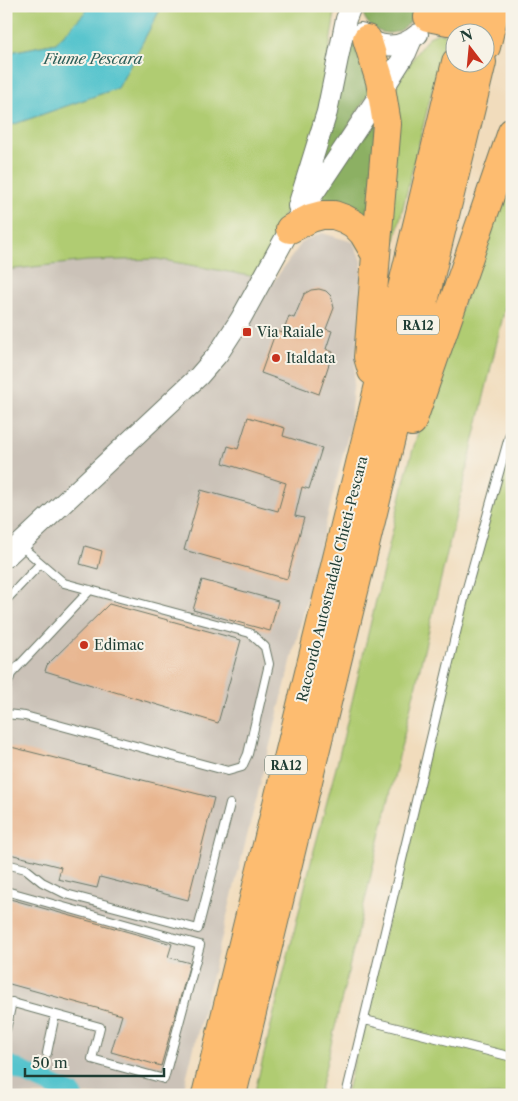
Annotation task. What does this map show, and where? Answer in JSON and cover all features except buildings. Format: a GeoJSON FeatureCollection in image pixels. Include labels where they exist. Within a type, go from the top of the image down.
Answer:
{"type":"FeatureCollection","features":[{"type":"Feature","properties":{"kind":"highway"},"geometry":{"type":"LineString","coordinates":[[496,6],[502,38]]}},
{"type":"Feature","properties":{"kind":"highway"},"geometry":{"type":"LineString","coordinates":[[368,39],[382,90],[387,124],[368,356],[376,390]]}},
{"type":"Feature","properties":{"kind":"highway","name":"Raccordo Autostradale Chieti-Pescara"},"geometry":{"type":"LineString","coordinates":[[206,1095],[454,72]]}},
{"type":"Feature","properties":{"kind":"highway","name":"Raccordo Autostradale Chieti-Pescara"},"geometry":{"type":"LineString","coordinates":[[232,1095],[480,72]]}},
{"type":"Feature","properties":{"kind":"highway"},"geometry":{"type":"LineString","coordinates":[[355,587],[378,555],[408,434],[512,132]]}},
{"type":"Feature","properties":{"kind":"highway"},"geometry":{"type":"LineString","coordinates":[[290,229],[311,218],[322,215],[345,219],[354,224],[363,233],[376,255]]}},
{"type":"Feature","properties":{"kind":"street"},"geometry":{"type":"LineString","coordinates":[[350,8],[353,21],[359,31],[368,39],[378,44],[390,46],[402,44],[412,39],[425,26],[448,17]]}},
{"type":"Feature","properties":{"kind":"street"},"geometry":{"type":"LineString","coordinates":[[290,229],[327,112],[346,19],[350,8]]}},
{"type":"Feature","properties":{"kind":"street"},"geometry":{"type":"LineString","coordinates":[[13,551],[199,376],[218,354],[240,320],[290,229],[406,53],[412,39]]}},
{"type":"Feature","properties":{"kind":"lane"},"geometry":{"type":"LineString","coordinates":[[346,1095],[465,595],[512,426]]}},
{"type":"Feature","properties":{"kind":"lane"},"geometry":{"type":"LineString","coordinates":[[6,714],[25,716],[228,771],[242,767],[248,754],[269,664],[265,647],[250,633],[64,583],[40,564],[13,551]]}},
{"type":"Feature","properties":{"kind":"lane"},"geometry":{"type":"LineString","coordinates":[[6,600],[40,564]]}},
{"type":"Feature","properties":{"kind":"lane"},"geometry":{"type":"LineString","coordinates":[[6,689],[11,674],[90,590]]}},
{"type":"Feature","properties":{"kind":"lane"},"geometry":{"type":"LineString","coordinates":[[6,864],[26,869],[42,882],[66,894],[198,929],[230,804]]}},
{"type":"Feature","properties":{"kind":"lane"},"geometry":{"type":"LineString","coordinates":[[6,891],[200,945],[164,1079],[92,1058],[100,1027],[9,1002],[6,1030]]}},
{"type":"Feature","properties":{"kind":"lane"},"geometry":{"type":"LineString","coordinates":[[47,1053],[55,1015]]}},
{"type":"Feature","properties":{"kind":"lane"},"geometry":{"type":"LineString","coordinates":[[365,1020],[512,1056]]}},
{"type":"Feature","properties":{"kind":"shaded area"},"geometry":{"type":"Polygon","coordinates":[[[322,233],[353,242],[362,262],[360,315],[349,431],[182,1095],[6,1095],[6,270],[87,261],[157,259],[256,277],[273,282],[303,241],[322,233]]]}},
{"type":"Feature","properties":{"kind":"green space"},"geometry":{"type":"Polygon","coordinates":[[[6,6],[91,6],[56,43],[6,53],[6,6]]]}},
{"type":"Feature","properties":{"kind":"green space"},"geometry":{"type":"Polygon","coordinates":[[[162,6],[336,6],[324,85],[314,131],[295,187],[256,277],[157,259],[87,261],[6,270],[6,127],[118,88],[162,6]]]}},
{"type":"Feature","properties":{"kind":"green space"},"geometry":{"type":"Polygon","coordinates":[[[361,6],[414,6],[412,17],[407,26],[399,31],[390,33],[380,32],[372,27],[365,18],[361,6]]]}},
{"type":"Feature","properties":{"kind":"green space"},"geometry":{"type":"Polygon","coordinates":[[[349,31],[371,90],[315,179],[349,31]]]}},
{"type":"Feature","properties":{"kind":"green space"},"geometry":{"type":"Polygon","coordinates":[[[438,33],[446,34],[381,296],[391,93],[429,37],[438,33]]]}},
{"type":"Feature","properties":{"kind":"green space"},"geometry":{"type":"Polygon","coordinates":[[[378,110],[370,231],[313,209],[378,110]]]}},
{"type":"Feature","properties":{"kind":"green space"},"geometry":{"type":"Polygon","coordinates":[[[512,170],[512,278],[319,1095],[254,1095],[338,760],[407,470],[427,401],[512,170]]]}},
{"type":"Feature","properties":{"kind":"green space"},"geometry":{"type":"Polygon","coordinates":[[[512,426],[512,1095],[346,1095],[465,595],[512,426]]]}},
{"type":"Feature","properties":{"kind":"water","name":"Fiume Pescara"},"geometry":{"type":"Polygon","coordinates":[[[91,6],[162,6],[118,88],[6,127],[6,53],[56,43],[91,6]]]}},
{"type":"Feature","properties":{"kind":"waterway"},"geometry":{"type":"LineString","coordinates":[[6,1064],[73,1095]]}},
{"type":"Feature","properties":{"kind":"tunnel"},"geometry":{"type":"LineString","coordinates":[[496,31],[508,33]]}},
{"type":"Feature","properties":{"kind":"place","name":"Via Raiale"},"geometry":{"type":"Point","coordinates":[247,332]}},
{"type":"Feature","properties":{"kind":"place","name":"Italdata"},"geometry":{"type":"Point","coordinates":[276,358]}},
{"type":"Feature","properties":{"kind":"place","name":"Edimac"},"geometry":{"type":"Point","coordinates":[84,645]}}]}
